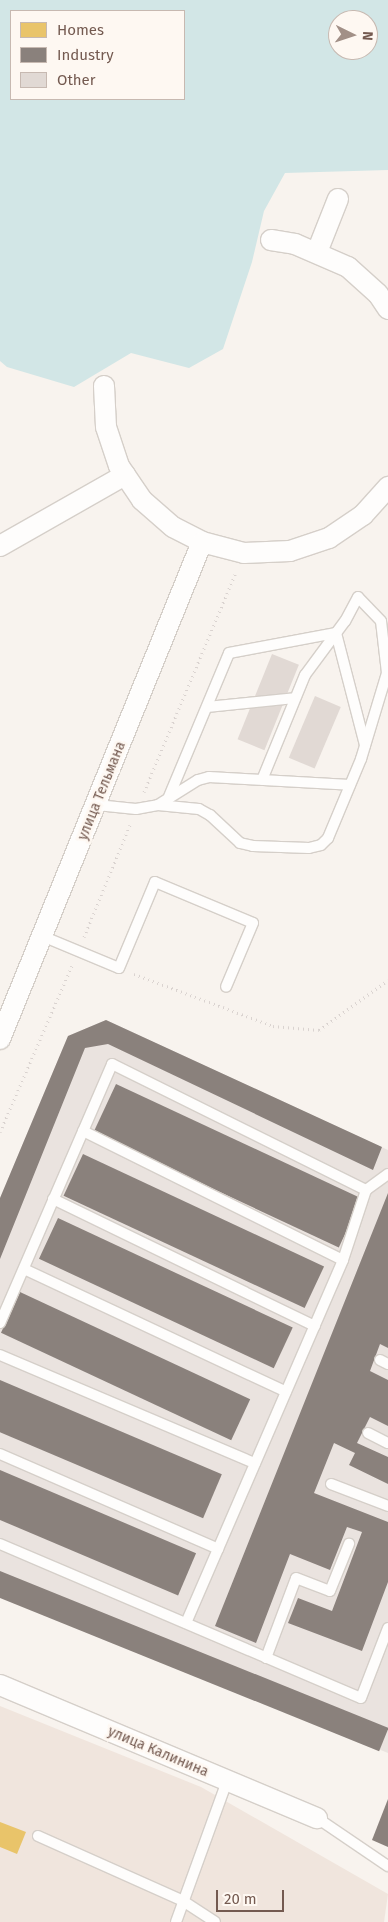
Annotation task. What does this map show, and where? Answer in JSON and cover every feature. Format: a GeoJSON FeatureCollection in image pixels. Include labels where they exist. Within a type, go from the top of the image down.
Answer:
{"type":"FeatureCollection","features":[{"type":"Feature","properties":{"kind":"street"},"geometry":{"type":"LineString","coordinates":[[317,252],[338,199]]}},
{"type":"Feature","properties":{"kind":"street"},"geometry":{"type":"LineString","coordinates":[[271,240],[317,252],[348,267],[378,294],[388,309]]}},
{"type":"Feature","properties":{"kind":"street"},"geometry":{"type":"LineString","coordinates":[[104,386],[106,427],[125,475],[142,500],[173,527],[202,542],[244,552],[290,551],[329,538],[363,516],[388,487]]}},
{"type":"Feature","properties":{"kind":"street"},"geometry":{"type":"LineString","coordinates":[[0,546],[125,475]]}},
{"type":"Feature","properties":{"kind":"street","name":"улица Тельмана"},"geometry":{"type":"LineString","coordinates":[[0,1040],[97,805],[202,542]]}},
{"type":"Feature","properties":{"kind":"street","name":"улица Калинина"},"geometry":{"type":"LineString","coordinates":[[0,1685],[317,1818]]}},
{"type":"Feature","properties":{"kind":"lane"},"geometry":{"type":"LineString","coordinates":[[97,805],[136,809],[158,805],[199,809],[210,815],[240,843],[252,846],[309,848],[321,845],[328,838],[365,746],[387,673],[381,621],[358,597],[336,633],[305,675],[262,780]]}},
{"type":"Feature","properties":{"kind":"lane"},"geometry":{"type":"LineString","coordinates":[[168,800],[229,653],[336,633]]}},
{"type":"Feature","properties":{"kind":"lane"},"geometry":{"type":"LineString","coordinates":[[336,633],[365,746]]}},
{"type":"Feature","properties":{"kind":"lane"},"geometry":{"type":"LineString","coordinates":[[207,707],[295,698]]}},
{"type":"Feature","properties":{"kind":"lane"},"geometry":{"type":"LineString","coordinates":[[158,805],[198,780],[209,777],[350,785]]}},
{"type":"Feature","properties":{"kind":"lane"},"geometry":{"type":"LineString","coordinates":[[42,936],[119,968],[155,882],[253,923],[226,987]]}},
{"type":"Feature","properties":{"kind":"lane"},"geometry":{"type":"LineString","coordinates":[[0,1323],[112,1064],[366,1190]]}},
{"type":"Feature","properties":{"kind":"lane"},"geometry":{"type":"LineString","coordinates":[[83,1131],[343,1260]]}},
{"type":"Feature","properties":{"kind":"lane"},"geometry":{"type":"LineString","coordinates":[[186,1623],[343,1260],[366,1190],[388,1174]]}},
{"type":"Feature","properties":{"kind":"lane"},"geometry":{"type":"LineString","coordinates":[[53,1199],[315,1326]]}},
{"type":"Feature","properties":{"kind":"lane"},"geometry":{"type":"LineString","coordinates":[[24,1268],[286,1392]]}},
{"type":"Feature","properties":{"kind":"lane"},"geometry":{"type":"LineString","coordinates":[[0,1355],[255,1463]]}},
{"type":"Feature","properties":{"kind":"lane"},"geometry":{"type":"LineString","coordinates":[[368,1433],[388,1443]]}},
{"type":"Feature","properties":{"kind":"lane"},"geometry":{"type":"LineString","coordinates":[[0,1454],[218,1549]]}},
{"type":"Feature","properties":{"kind":"lane"},"geometry":{"type":"LineString","coordinates":[[331,1484],[388,1506]]}},
{"type":"Feature","properties":{"kind":"lane"},"geometry":{"type":"LineString","coordinates":[[0,1544],[361,1698],[388,1628]]}},
{"type":"Feature","properties":{"kind":"lane"},"geometry":{"type":"LineString","coordinates":[[266,1658],[296,1578],[330,1591],[348,1544]]}},
{"type":"Feature","properties":{"kind":"lane"},"geometry":{"type":"LineString","coordinates":[[176,1922],[227,1781]]}},
{"type":"Feature","properties":{"kind":"lane"},"geometry":{"type":"LineString","coordinates":[[317,1818],[388,1866]]}},
{"type":"Feature","properties":{"kind":"lane"},"geometry":{"type":"LineString","coordinates":[[38,1836],[183,1901],[216,1922]]}},
{"type":"Feature","properties":{"kind":"path"},"geometry":{"type":"LineString","coordinates":[[0,1132],[78,951],[244,552]]}},
{"type":"Feature","properties":{"kind":"path"},"geometry":{"type":"LineString","coordinates":[[119,968],[273,1026],[319,1030],[388,980]]}},
{"type":"Feature","properties":{"kind":"shaded area"},"geometry":{"type":"Polygon","coordinates":[[[0,0],[388,0],[388,170],[285,173],[264,211],[252,262],[223,349],[189,368],[131,353],[74,387],[7,367],[0,361],[0,0]]]}},
{"type":"Feature","properties":{"kind":"shaded area"},"geometry":{"type":"Polygon","coordinates":[[[106,1020],[388,1150],[388,1753],[0,1596],[0,1198],[68,1036],[106,1020]]]}},
{"type":"Feature","properties":{"kind":"shaded area"},"geometry":{"type":"Polygon","coordinates":[[[0,1706],[201,1787],[388,1894],[384,1922],[0,1922],[0,1706]]]}},
{"type":"Feature","properties":{"kind":"building: Homes"},"geometry":{"type":"Polygon","coordinates":[[[0,1822],[26,1832],[17,1854],[0,1847],[0,1822]]]}},
{"type":"Feature","properties":{"kind":"building: Industry"},"geometry":{"type":"Polygon","coordinates":[[[106,1020],[382,1147],[373,1170],[108,1044],[85,1048],[0,1259],[0,1198],[68,1036],[106,1020]]]}},
{"type":"Feature","properties":{"kind":"building: Industry"},"geometry":{"type":"Polygon","coordinates":[[[116,1084],[362,1199],[339,1247],[93,1133],[116,1084]]]}},
{"type":"Feature","properties":{"kind":"building: Industry"},"geometry":{"type":"Polygon","coordinates":[[[83,1154],[324,1266],[305,1308],[64,1196],[83,1154]]]}},
{"type":"Feature","properties":{"kind":"building: Industry"},"geometry":{"type":"Polygon","coordinates":[[[388,1193],[388,1348],[380,1344],[370,1371],[388,1380],[388,1426],[370,1417],[357,1443],[388,1457],[388,1484],[349,1465],[355,1453],[334,1443],[314,1493],[388,1522],[388,1582],[362,1651],[288,1623],[298,1598],[332,1611],[362,1532],[347,1527],[330,1570],[290,1554],[256,1643],[215,1626],[388,1193]]]}},
{"type":"Feature","properties":{"kind":"building: Industry"},"geometry":{"type":"Polygon","coordinates":[[[58,1218],[293,1327],[274,1368],[39,1259],[58,1218]]]}},
{"type":"Feature","properties":{"kind":"building: Industry"},"geometry":{"type":"Polygon","coordinates":[[[20,1292],[250,1399],[231,1440],[1,1333],[20,1292]]]}},
{"type":"Feature","properties":{"kind":"building: Industry"},"geometry":{"type":"Polygon","coordinates":[[[0,1380],[222,1474],[203,1518],[0,1432],[0,1380]]]}},
{"type":"Feature","properties":{"kind":"building: Industry"},"geometry":{"type":"Polygon","coordinates":[[[0,1470],[196,1553],[178,1596],[0,1520],[0,1470]]]}},
{"type":"Feature","properties":{"kind":"building: Industry"},"geometry":{"type":"Polygon","coordinates":[[[0,1571],[388,1728],[379,1751],[0,1598],[0,1571]]]}},
{"type":"Feature","properties":{"kind":"building: Industry"},"geometry":{"type":"Polygon","coordinates":[[[388,1799],[388,1847],[372,1840],[388,1799]]]}},
{"type":"Feature","properties":{"kind":"building: Other"},"geometry":{"type":"Polygon","coordinates":[[[272,654],[299,665],[264,750],[238,739],[272,654]]]}},
{"type":"Feature","properties":{"kind":"building: Other"},"geometry":{"type":"Polygon","coordinates":[[[315,696],[341,707],[315,769],[289,758],[315,696]]]}}]}
